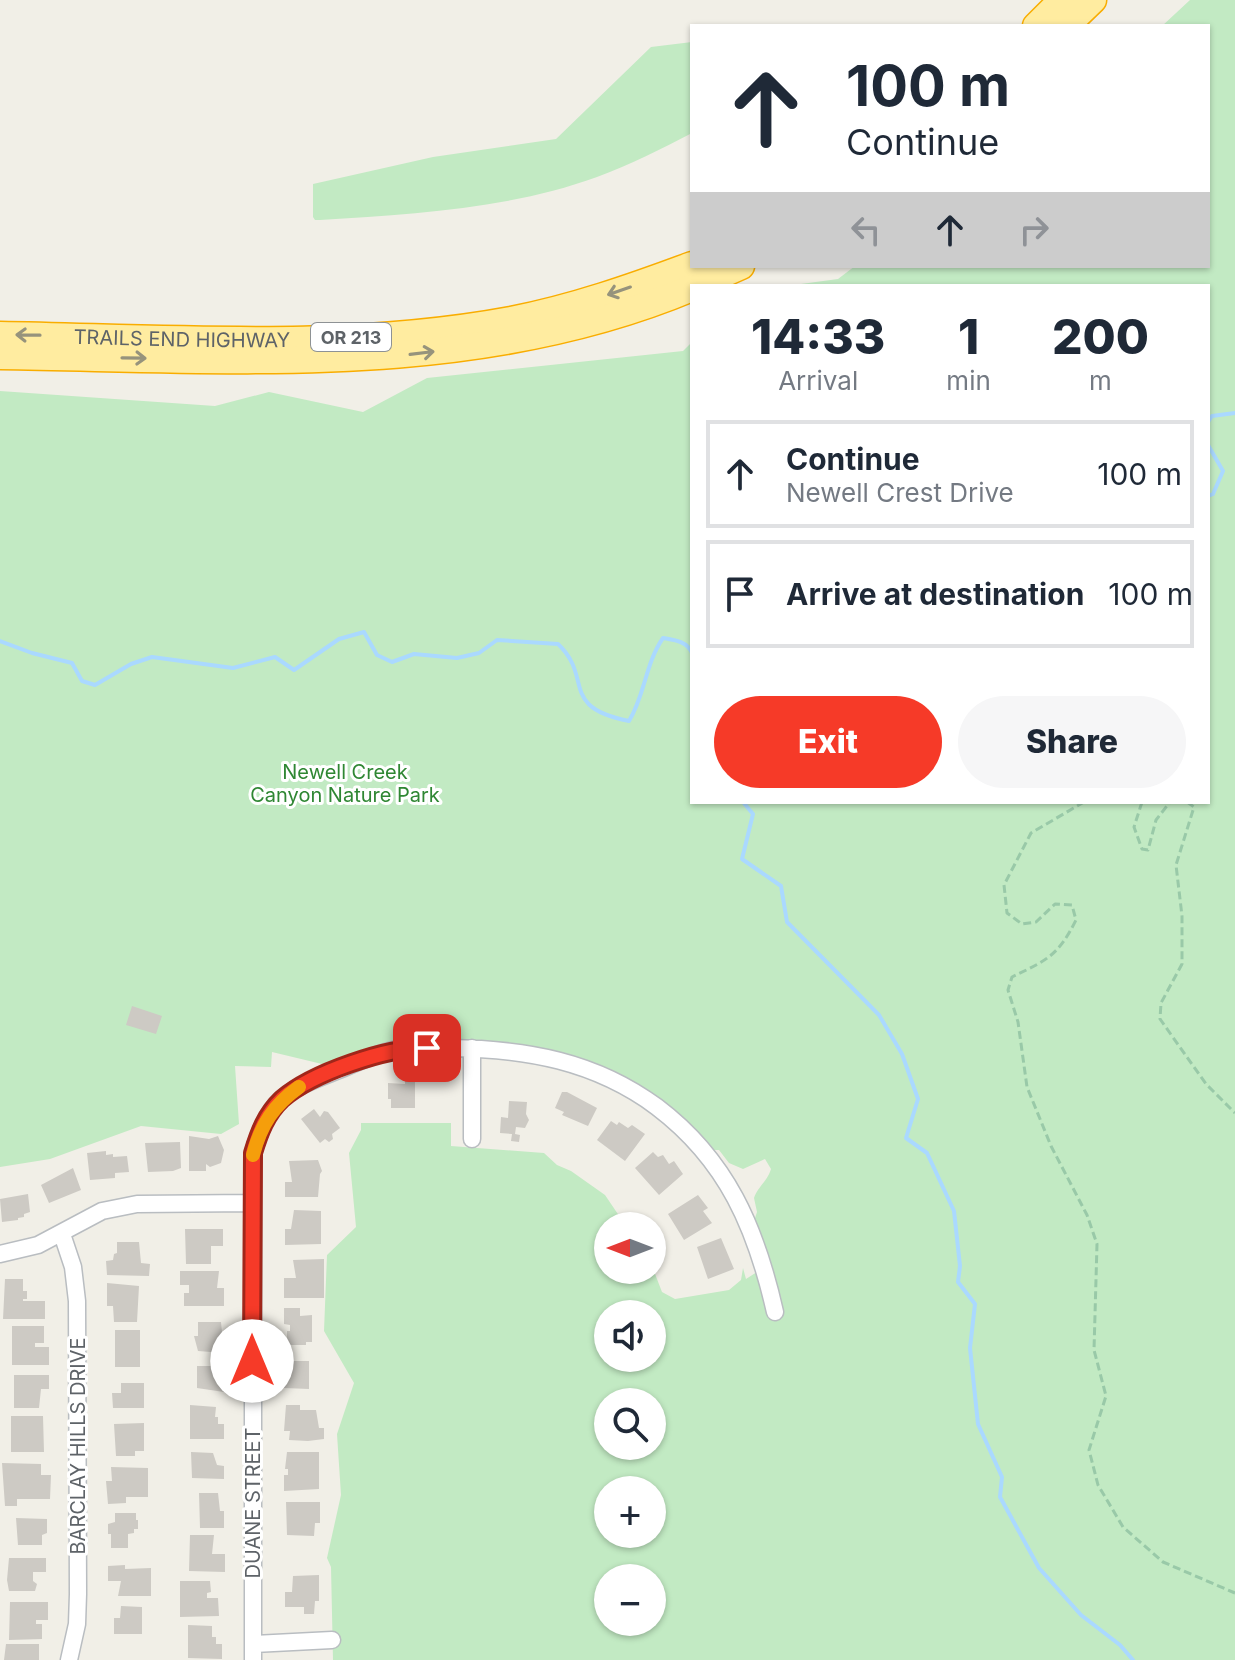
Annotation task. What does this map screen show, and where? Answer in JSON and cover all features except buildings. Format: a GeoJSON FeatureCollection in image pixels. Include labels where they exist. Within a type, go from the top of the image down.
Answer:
{"type":"FeatureCollection","features":[{"type":"Feature","properties":{"kind":"highway"},"geometry":{"type":"LineString","coordinates":[[1038,24],[1062,0]]}},
{"type":"Feature","properties":{"kind":"highway"},"geometry":{"type":"LineString","coordinates":[[1068,24],[1093,0]]}},
{"type":"Feature","properties":{"kind":"highway","name":"TRAILS END HIGHWAY"},"geometry":{"type":"LineString","coordinates":[[0,335],[276,339],[450,330],[571,306],[690,266]]}},
{"type":"Feature","properties":{"kind":"highway","name":"TRAILS END HIGHWAY"},"geometry":{"type":"LineString","coordinates":[[701,284],[737,268]]}},
{"type":"Feature","properties":{"kind":"highway","name":"TRAILS END HIGHWAY"},"geometry":{"type":"LineString","coordinates":[[0,356],[253,360],[416,354],[544,334],[639,308],[690,289]]}},
{"type":"Feature","properties":{"kind":"street","name":"DUANE STREET"},"geometry":{"type":"LineString","coordinates":[[253,1652],[252,1203],[253,1153],[263,1123],[280,1100],[303,1084],[377,1055],[405,1047],[472,1048]]}},
{"type":"Feature","properties":{"kind":"street"},"geometry":{"type":"LineString","coordinates":[[472,1139],[472,1048],[523,1052],[575,1063],[635,1092],[659,1109],[721,1172],[741,1204],[765,1266],[775,1312]]}},
{"type":"Feature","properties":{"kind":"street"},"geometry":{"type":"LineString","coordinates":[[0,1254],[38,1245],[102,1211],[137,1204],[252,1203]]}},
{"type":"Feature","properties":{"kind":"street","name":"BARCLAY HILLS DRIVE"},"geometry":{"type":"LineString","coordinates":[[62,1234],[73,1267],[77,1301],[78,1594],[77,1624],[69,1660]]}},
{"type":"Feature","properties":{"kind":"street"},"geometry":{"type":"LineString","coordinates":[[253,1652],[332,1640]]}},
{"type":"Feature","properties":{"kind":"path"},"geometry":{"type":"LineString","coordinates":[[1081,804],[1031,833],[1004,885],[1007,913],[1022,924],[1036,922],[1055,904],[1072,905],[1076,920],[1064,944],[1046,961],[1012,977],[1008,990],[1018,1022],[1027,1087],[1051,1146],[1087,1215],[1097,1244],[1094,1350],[1106,1396],[1089,1450],[1098,1485],[1123,1527],[1163,1562],[1235,1593]]}},
{"type":"Feature","properties":{"kind":"path"},"geometry":{"type":"LineString","coordinates":[[1141,804],[1134,827],[1142,849],[1148,850],[1156,820],[1168,804]]}},
{"type":"Feature","properties":{"kind":"path"},"geometry":{"type":"LineString","coordinates":[[1189,804],[1194,807],[1176,865],[1182,916],[1182,964],[1161,1003],[1160,1019],[1206,1084],[1235,1113]]}},
{"type":"Feature","properties":{"kind":"green space","name":"Newell Creek Canyon Nature Park"},"geometry":{"type":"Polygon","coordinates":[[[1190,0],[1235,0],[1235,1660],[333,1660],[331,1567],[327,1558],[341,1495],[337,1434],[354,1383],[324,1331],[327,1255],[356,1227],[349,1153],[361,1130],[361,1123],[451,1123],[451,1146],[544,1153],[557,1165],[605,1195],[617,1212],[594,1212],[594,1284],[659,1284],[662,1292],[675,1299],[729,1290],[741,1280],[743,1268],[746,1279],[760,1270],[751,1230],[757,1212],[754,1198],[771,1169],[765,1159],[743,1169],[729,1163],[719,1150],[707,1150],[590,1065],[424,1041],[322,1064],[272,1052],[271,1067],[235,1066],[239,1124],[221,1134],[141,1126],[50,1159],[0,1167],[0,391],[215,406],[269,392],[363,412],[427,378],[683,351],[690,344],[690,804],[1210,804],[1210,284],[801,284],[838,279],[852,268],[1210,268],[1210,24],[1164,24],[1190,0]]]}},
{"type":"Feature","properties":{"kind":"green space"},"geometry":{"type":"Polygon","coordinates":[[[690,42],[690,134],[597,177],[530,196],[460,208],[390,215],[320,220],[313,217],[313,184],[433,157],[556,139],[651,47],[690,42]]]}},
{"type":"Feature","properties":{"kind":"waterway"},"geometry":{"type":"LineString","coordinates":[[1210,419],[1212,416],[1235,413]]}},
{"type":"Feature","properties":{"kind":"waterway"},"geometry":{"type":"LineString","coordinates":[[1210,448],[1223,471],[1210,495]]}},
{"type":"Feature","properties":{"kind":"waterway"},"geometry":{"type":"LineString","coordinates":[[0,641],[72,663],[82,681],[95,685],[131,664],[152,657],[233,668],[275,657],[294,670],[339,639],[364,632],[377,655],[392,662],[414,654],[457,658],[479,653],[497,640],[558,644],[568,656],[580,690],[593,708],[629,721],[639,701],[652,658],[663,638],[676,640],[690,649]]}},
{"type":"Feature","properties":{"kind":"waterway"},"geometry":{"type":"LineString","coordinates":[[745,804],[753,814],[742,859],[781,886],[787,922],[879,1015],[902,1054],[918,1099],[906,1138],[927,1153],[954,1211],[960,1266],[958,1282],[975,1304],[970,1348],[978,1424],[1002,1477],[1000,1497],[1039,1568],[1081,1615],[1120,1645],[1133,1660]]}},
{"type":"Feature","properties":{"kind":"slow traffic"},"geometry":{"type":"LineString","coordinates":[[253,1155],[263,1123],[280,1100],[299,1087]]}},
{"type":"Feature","properties":{"kind":"route"},"geometry":{"type":"LineString","coordinates":[[252,1361],[253,1153],[263,1123],[280,1100],[303,1084],[377,1055],[405,1047],[427,1048]]}}]}
